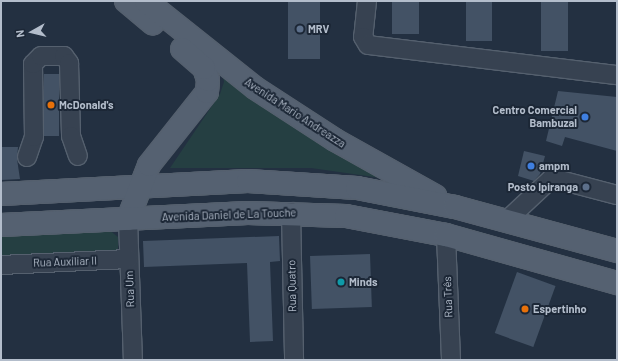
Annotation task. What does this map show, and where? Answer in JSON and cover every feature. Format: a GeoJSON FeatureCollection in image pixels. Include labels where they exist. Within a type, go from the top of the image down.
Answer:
{"type":"FeatureCollection","features":[{"type":"Feature","properties":{"kind":"main road"},"geometry":{"type":"LineString","coordinates":[[126,1],[204,68],[207,76],[205,95],[149,165],[128,219]]}},
{"type":"Feature","properties":{"kind":"main road","name":"Avenida Mario Andreazza"},"geometry":{"type":"LineString","coordinates":[[146,1],[255,88],[335,140],[455,207]]}},
{"type":"Feature","properties":{"kind":"main road"},"geometry":{"type":"LineString","coordinates":[[91,188],[149,165]]}},
{"type":"Feature","properties":{"kind":"main road"},"geometry":{"type":"LineString","coordinates":[[1,194],[141,185],[248,181],[306,183],[373,191],[455,207],[617,251]]}},
{"type":"Feature","properties":{"kind":"main road"},"geometry":{"type":"LineString","coordinates":[[141,185],[142,200],[160,217]]}},
{"type":"Feature","properties":{"kind":"main road","name":"Avenida Daniel de La Touche"},"geometry":{"type":"LineString","coordinates":[[1,225],[291,212],[356,217],[446,234],[617,283]]}},
{"type":"Feature","properties":{"kind":"street"},"geometry":{"type":"LineString","coordinates":[[367,1],[363,37],[368,45],[617,75]]}},
{"type":"Feature","properties":{"kind":"street"},"geometry":{"type":"LineString","coordinates":[[28,157],[34,137],[33,64],[41,56],[64,56],[69,63],[71,136],[78,156]]}},
{"type":"Feature","properties":{"kind":"street"},"geometry":{"type":"LineString","coordinates":[[506,221],[552,178],[617,195]]}},
{"type":"Feature","properties":{"kind":"street","name":"Rua Quatro"},"geometry":{"type":"LineString","coordinates":[[291,212],[294,360]]}},
{"type":"Feature","properties":{"kind":"street","name":"Rua Um"},"geometry":{"type":"LineString","coordinates":[[128,219],[133,360]]}},
{"type":"Feature","properties":{"kind":"street","name":"Rua Três"},"geometry":{"type":"LineString","coordinates":[[446,234],[451,360]]}},
{"type":"Feature","properties":{"kind":"street","name":"Rua Auxiliar II"},"geometry":{"type":"LineString","coordinates":[[1,265],[129,260]]}},
{"type":"Feature","properties":{"kind":"green space"},"geometry":{"type":"Polygon","coordinates":[[[222,72],[381,178],[311,168],[170,168],[220,94],[224,82],[222,72]]]}},
{"type":"Feature","properties":{"kind":"green space"},"geometry":{"type":"Polygon","coordinates":[[[108,229],[118,237],[118,252],[1,258],[1,234],[108,229]]]}},
{"type":"Feature","properties":{"kind":"building","name":"MRV"},"geometry":{"type":"Polygon","coordinates":[[[288,1],[320,1],[320,59],[288,59],[288,1]]]}},
{"type":"Feature","properties":{"kind":"building"},"geometry":{"type":"Polygon","coordinates":[[[392,1],[419,1],[419,34],[392,34],[392,1]]]}},
{"type":"Feature","properties":{"kind":"building"},"geometry":{"type":"Polygon","coordinates":[[[466,1],[492,1],[492,41],[466,41],[466,1]]]}},
{"type":"Feature","properties":{"kind":"building"},"geometry":{"type":"Polygon","coordinates":[[[541,1],[568,1],[568,51],[541,51],[541,1]]]}},
{"type":"Feature","properties":{"kind":"building"},"geometry":{"type":"Polygon","coordinates":[[[44,74],[59,74],[59,136],[44,136],[44,74]]]}},
{"type":"Feature","properties":{"kind":"building","name":"Centro Comercial Bambuzal"},"geometry":{"type":"Polygon","coordinates":[[[558,91],[617,97],[617,151],[565,137],[562,146],[546,141],[558,91]]]}},
{"type":"Feature","properties":{"kind":"building"},"geometry":{"type":"Polygon","coordinates":[[[1,147],[18,147],[17,159],[20,179],[1,180],[1,147]]]}},
{"type":"Feature","properties":{"kind":"building","name":"ampm"},"geometry":{"type":"Polygon","coordinates":[[[524,151],[545,156],[540,174],[534,181],[518,176],[524,151]]]}},
{"type":"Feature","properties":{"kind":"building"},"geometry":{"type":"Polygon","coordinates":[[[279,236],[280,261],[270,262],[273,341],[250,342],[247,263],[144,267],[143,241],[279,236]]]}},
{"type":"Feature","properties":{"kind":"building","name":"Minds"},"geometry":{"type":"Polygon","coordinates":[[[370,254],[372,307],[312,309],[310,256],[370,254]]]}},
{"type":"Feature","properties":{"kind":"building","name":"Espertinho"},"geometry":{"type":"Polygon","coordinates":[[[517,272],[556,286],[533,347],[495,333],[517,272]]]}},
{"type":"Feature","properties":{"kind":"place","name":"MRV"},"geometry":{"type":"Point","coordinates":[300,29]}},
{"type":"Feature","properties":{"kind":"place","name":"McDonald's"},"geometry":{"type":"Point","coordinates":[51,105]}},
{"type":"Feature","properties":{"kind":"place","name":"Centro Comercial Bambuzal"},"geometry":{"type":"Point","coordinates":[585,117]}},
{"type":"Feature","properties":{"kind":"place","name":"ampm"},"geometry":{"type":"Point","coordinates":[531,166]}},
{"type":"Feature","properties":{"kind":"place","name":"Posto Ipiranga"},"geometry":{"type":"Point","coordinates":[586,187]}},
{"type":"Feature","properties":{"kind":"place","name":"Minds"},"geometry":{"type":"Point","coordinates":[341,282]}},
{"type":"Feature","properties":{"kind":"place","name":"Espertinho"},"geometry":{"type":"Point","coordinates":[525,309]}}]}
